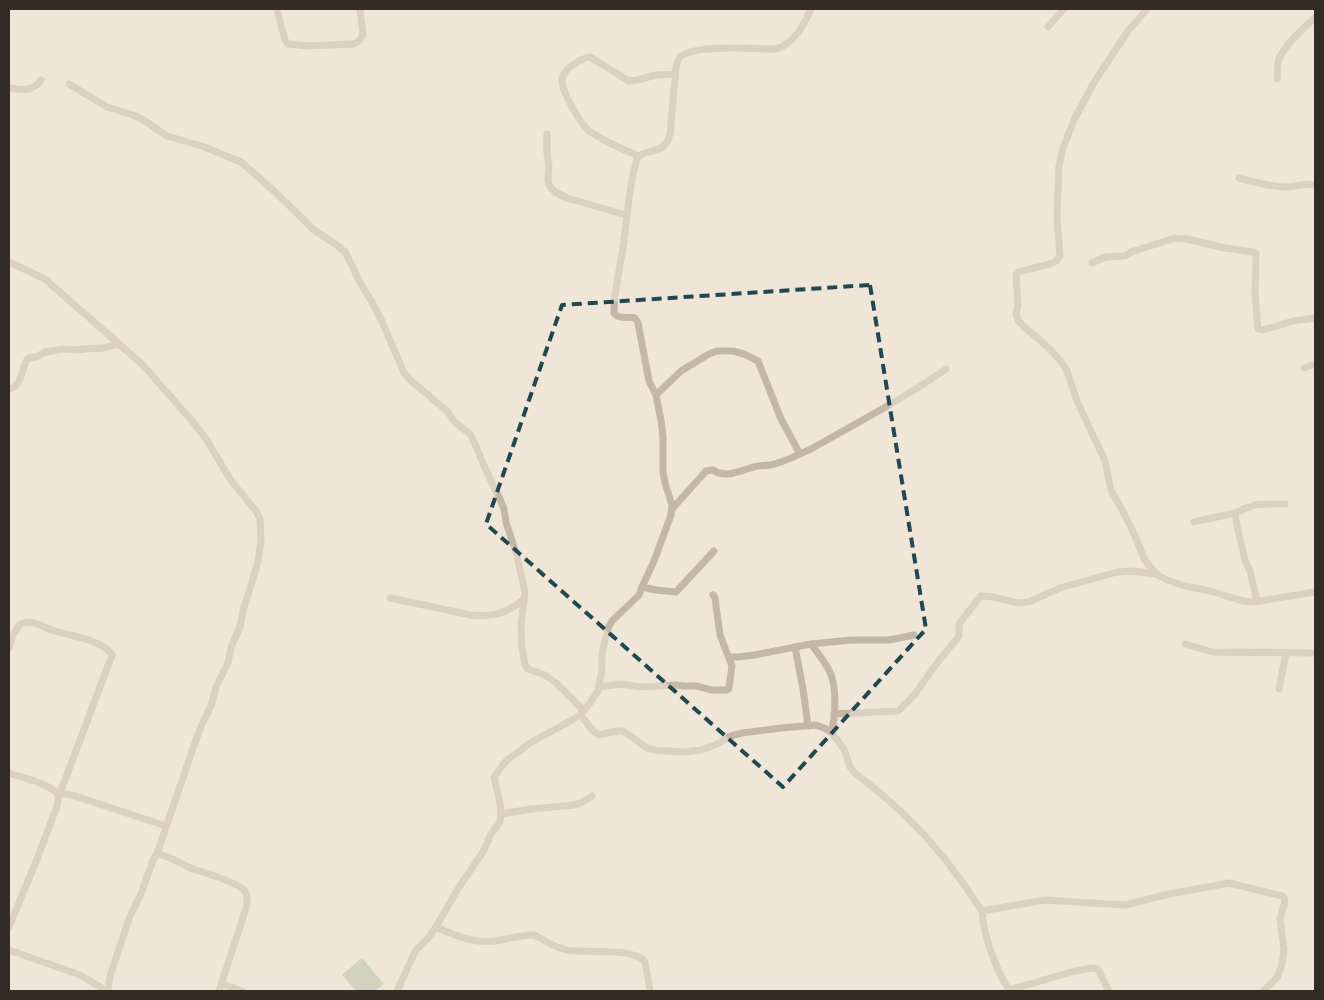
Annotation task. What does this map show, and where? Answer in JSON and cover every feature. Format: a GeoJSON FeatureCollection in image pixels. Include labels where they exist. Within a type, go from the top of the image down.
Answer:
{"type":"FeatureCollection","features":[{"type":"Feature","properties":{"kind":"street"},"geometry":{"type":"LineString","coordinates":[[277,9],[285,40],[288,44],[294,46],[353,44],[359,41],[362,35],[360,9]]}},
{"type":"Feature","properties":{"kind":"street"},"geometry":{"type":"LineString","coordinates":[[672,509],[663,472],[662,429],[656,395],[649,381],[638,324],[635,318],[621,318],[614,313],[632,173],[638,156],[663,148],[668,142],[678,60],[681,57],[697,50],[776,49],[784,47],[792,41],[811,9]]}},
{"type":"Feature","properties":{"kind":"street"},"geometry":{"type":"LineString","coordinates":[[1048,27],[1064,9]]}},
{"type":"Feature","properties":{"kind":"street"},"geometry":{"type":"LineString","coordinates":[[1147,9],[1128,31],[1093,84],[1074,120],[1059,166],[1057,217],[1060,256],[1052,263],[1018,272],[1016,275],[1018,305],[1016,315],[1019,322],[1050,350],[1066,368],[1077,401],[1105,461],[1111,490],[1146,560],[1156,574]]}},
{"type":"Feature","properties":{"kind":"street"},"geometry":{"type":"LineString","coordinates":[[1277,79],[1280,56],[1297,35],[1315,18]]}},
{"type":"Feature","properties":{"kind":"street"},"geometry":{"type":"LineString","coordinates":[[638,156],[586,129],[565,92],[562,81],[564,75],[570,67],[584,58],[590,57],[629,81],[656,75],[676,74]]}},
{"type":"Feature","properties":{"kind":"street"},"geometry":{"type":"LineString","coordinates":[[9,88],[23,91],[31,89],[41,80]]}},
{"type":"Feature","properties":{"kind":"street"},"geometry":{"type":"LineString","coordinates":[[69,84],[107,107],[142,119],[167,136],[202,146],[241,162],[314,230],[346,253],[359,281],[381,319],[404,373],[471,435],[500,499],[521,570],[525,592],[521,626],[525,665],[528,669],[556,683],[582,713],[592,730],[599,735],[623,731],[647,748],[685,752],[701,750],[736,735],[781,728],[808,726],[824,728],[831,732],[844,749],[850,767],[856,774],[924,834],[945,859],[982,911],[990,947],[1002,979],[1009,990],[1075,971],[1093,968],[1099,971],[1108,991]]}},
{"type":"Feature","properties":{"kind":"street"},"geometry":{"type":"LineString","coordinates":[[547,134],[548,180],[549,185],[555,192],[567,198],[626,215]]}},
{"type":"Feature","properties":{"kind":"street"},"geometry":{"type":"LineString","coordinates":[[1239,178],[1287,187],[1309,184],[1315,186]]}},
{"type":"Feature","properties":{"kind":"street"},"geometry":{"type":"LineString","coordinates":[[1092,263],[1105,257],[1125,256],[1130,252],[1175,238],[1253,252],[1256,253],[1255,295],[1258,329],[1263,330],[1293,321],[1315,318]]}},
{"type":"Feature","properties":{"kind":"street"},"geometry":{"type":"LineString","coordinates":[[9,262],[45,279],[143,366],[206,439],[232,482],[256,511],[261,524],[258,562],[240,627],[231,647],[228,663],[216,686],[211,706],[192,751],[157,854],[130,916],[110,976],[107,991],[80,975],[9,950]]}},
{"type":"Feature","properties":{"kind":"street"},"geometry":{"type":"LineString","coordinates":[[9,389],[14,388],[19,382],[24,364],[28,358],[36,357],[45,352],[63,349],[103,348],[118,344]]}},
{"type":"Feature","properties":{"kind":"street"},"geometry":{"type":"LineString","coordinates":[[656,395],[681,372],[709,354],[717,351],[733,351],[744,354],[758,361],[780,419],[800,454]]}},
{"type":"Feature","properties":{"kind":"street"},"geometry":{"type":"LineString","coordinates":[[1304,368],[1315,364]]}},
{"type":"Feature","properties":{"kind":"street"},"geometry":{"type":"LineString","coordinates":[[396,991],[416,950],[436,927],[500,822],[501,814],[494,777],[506,761],[530,743],[582,713],[598,691],[602,670],[602,653],[608,628],[612,621],[639,595],[672,509],[706,471],[713,470],[717,473],[725,474],[734,473],[757,466],[770,465],[800,454],[916,390],[946,369]]}},
{"type":"Feature","properties":{"kind":"street"},"geometry":{"type":"LineString","coordinates":[[1194,522],[1235,513],[1255,505],[1285,504]]}},
{"type":"Feature","properties":{"kind":"street"},"geometry":{"type":"LineString","coordinates":[[1235,513],[1245,560],[1250,571],[1257,601]]}},
{"type":"Feature","properties":{"kind":"street"},"geometry":{"type":"LineString","coordinates":[[642,587],[676,592],[714,551]]}},
{"type":"Feature","properties":{"kind":"street"},"geometry":{"type":"LineString","coordinates":[[834,714],[898,711],[924,682],[940,658],[959,636],[961,621],[981,596],[1017,603],[1029,602],[1060,588],[1117,572],[1131,571],[1156,574],[1185,586],[1243,601],[1257,601],[1315,592]]}},
{"type":"Feature","properties":{"kind":"street"},"geometry":{"type":"LineString","coordinates":[[599,687],[621,684],[642,687],[676,685],[727,690],[729,688],[732,666],[730,656],[720,635],[713,595]]}},
{"type":"Feature","properties":{"kind":"street"},"geometry":{"type":"LineString","coordinates":[[390,598],[483,616],[508,611],[524,599]]}},
{"type":"Feature","properties":{"kind":"street"},"geometry":{"type":"LineString","coordinates":[[9,648],[13,635],[19,625],[28,622],[79,636],[105,647],[112,655],[37,859],[9,927]]}},
{"type":"Feature","properties":{"kind":"street"},"geometry":{"type":"LineString","coordinates":[[730,656],[754,655],[811,644],[851,640],[889,640],[914,635]]}},
{"type":"Feature","properties":{"kind":"street"},"geometry":{"type":"LineString","coordinates":[[811,644],[829,671],[834,693],[834,714],[831,732]]}},
{"type":"Feature","properties":{"kind":"street"},"geometry":{"type":"LineString","coordinates":[[1185,644],[1212,652],[1315,653]]}},
{"type":"Feature","properties":{"kind":"street"},"geometry":{"type":"LineString","coordinates":[[795,647],[808,726]]}},
{"type":"Feature","properties":{"kind":"street"},"geometry":{"type":"LineString","coordinates":[[1279,689],[1286,653]]}},
{"type":"Feature","properties":{"kind":"street"},"geometry":{"type":"LineString","coordinates":[[9,774],[42,784],[54,789],[60,795],[72,795],[166,826]]}},
{"type":"Feature","properties":{"kind":"street"},"geometry":{"type":"LineString","coordinates":[[501,814],[574,805],[592,796]]}},
{"type":"Feature","properties":{"kind":"street"},"geometry":{"type":"LineString","coordinates":[[157,854],[168,856],[192,868],[229,882],[245,891],[247,905],[220,988],[242,991]]}},
{"type":"Feature","properties":{"kind":"street"},"geometry":{"type":"LineString","coordinates":[[982,911],[1046,900],[1125,905],[1169,894],[1231,883],[1282,896],[1286,901],[1280,919],[1284,958],[1279,975],[1263,991]]}},
{"type":"Feature","properties":{"kind":"street"},"geometry":{"type":"LineString","coordinates":[[436,927],[463,938],[477,941],[492,942],[532,935],[559,948],[574,952],[600,951],[636,955],[643,958],[646,962],[650,991]]}},
{"type":"Feature","properties":{"kind":"highlighted area"},"geometry":{"type":"Polygon","coordinates":[[[870,285],[926,629],[783,787],[486,524],[562,305],[870,285]]]}},
{"type":"Feature","properties":{"kind":"green space"},"geometry":{"type":"Polygon","coordinates":[[[362,958],[384,984],[375,991],[356,991],[342,975],[362,958]]]}}]}
